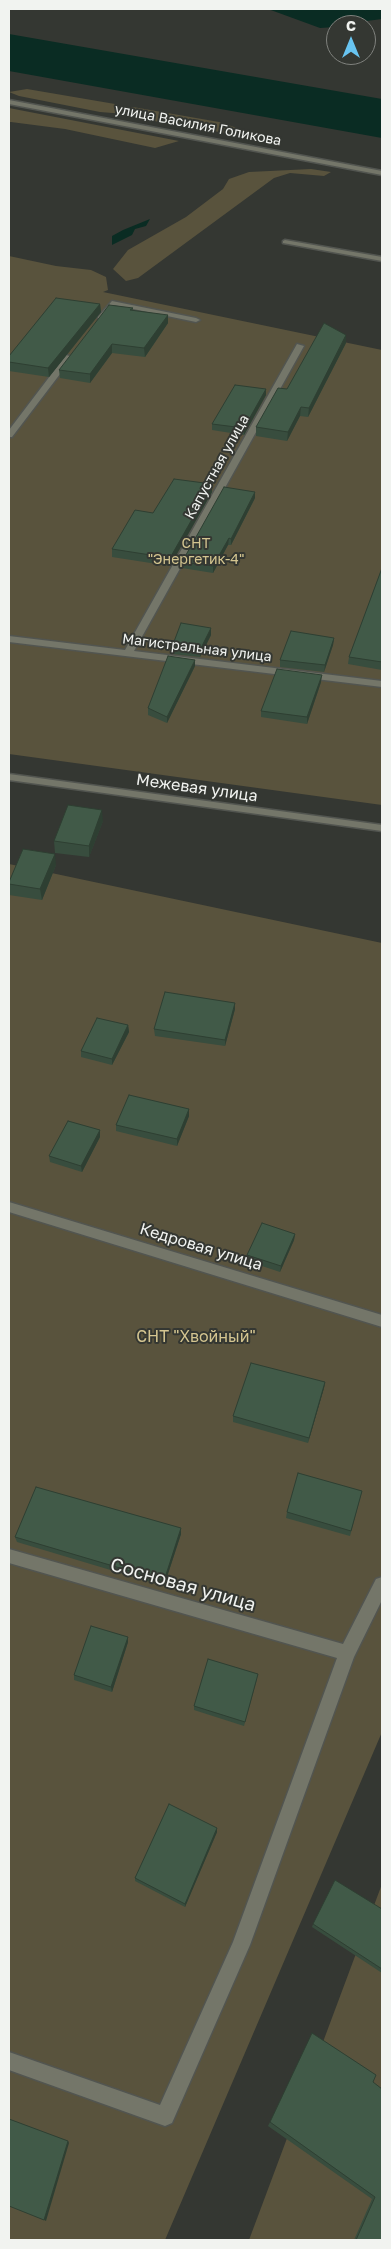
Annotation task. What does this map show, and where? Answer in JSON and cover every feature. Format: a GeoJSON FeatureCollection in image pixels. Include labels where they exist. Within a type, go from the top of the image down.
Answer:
{"type":"FeatureCollection","features":[{"type":"Feature","properties":{"kind":"street","name":"улица Василия Голикова"},"geometry":{"type":"LineString","coordinates":[[9,102],[382,173]]}},
{"type":"Feature","properties":{"kind":"street"},"geometry":{"type":"LineString","coordinates":[[284,242],[382,259]]}},
{"type":"Feature","properties":{"kind":"street"},"geometry":{"type":"LineString","coordinates":[[94,326],[112,303],[196,320]]}},
{"type":"Feature","properties":{"kind":"street","name":"Капустная улица"},"geometry":{"type":"LineString","coordinates":[[128,654],[300,346]]}},
{"type":"Feature","properties":{"kind":"street"},"geometry":{"type":"LineString","coordinates":[[9,435],[75,349]]}},
{"type":"Feature","properties":{"kind":"street","name":"Магистральная улица"},"geometry":{"type":"LineString","coordinates":[[9,639],[382,684]]}},
{"type":"Feature","properties":{"kind":"street","name":"Межевая улица"},"geometry":{"type":"LineString","coordinates":[[9,777],[382,828]]}},
{"type":"Feature","properties":{"kind":"street","name":"Кедровая улица"},"geometry":{"type":"LineString","coordinates":[[9,1207],[382,1321]]}},
{"type":"Feature","properties":{"kind":"street","name":"Сосновая улица"},"geometry":{"type":"LineString","coordinates":[[9,1556],[347,1653]]}},
{"type":"Feature","properties":{"kind":"street"},"geometry":{"type":"LineString","coordinates":[[9,2061],[165,2116],[241,1945],[347,1653],[382,1584]]}},
{"type":"Feature","properties":{"kind":"green space"},"geometry":{"type":"Polygon","coordinates":[[[27,89],[115,104],[117,109],[133,107],[219,122],[240,129],[226,133],[163,123],[125,114],[100,112],[19,96],[9,92],[27,89]]]}},
{"type":"Feature","properties":{"kind":"green space"},"geometry":{"type":"Polygon","coordinates":[[[9,108],[179,141],[155,148],[65,129],[9,122],[9,108]]]}},
{"type":"Feature","properties":{"kind":"green space"},"geometry":{"type":"Polygon","coordinates":[[[311,169],[331,172],[324,176],[290,173],[274,178],[138,278],[126,281],[113,269],[128,250],[186,217],[223,189],[229,179],[249,172],[311,169]]]}},
{"type":"Feature","properties":{"kind":"green space","name":"СНТ \"Энергетик-4\""},"geometry":{"type":"Polygon","coordinates":[[[9,256],[56,266],[91,270],[106,277],[108,290],[103,292],[382,350],[382,805],[9,754],[9,256]]]}},
{"type":"Feature","properties":{"kind":"green space","name":"СНТ \"Хвойный\""},"geometry":{"type":"Polygon","coordinates":[[[9,864],[382,943],[382,1732],[165,2240],[9,2240],[9,864]]]}},
{"type":"Feature","properties":{"kind":"green space"},"geometry":{"type":"Polygon","coordinates":[[[382,1884],[382,2240],[249,2240],[382,1884]]]}},
{"type":"Feature","properties":{"kind":"shaded area"},"geometry":{"type":"Polygon","coordinates":[[[268,9],[382,9],[382,19],[376,20],[376,15],[326,15],[326,28],[320,28],[268,9]]]}},
{"type":"Feature","properties":{"kind":"shaded area"},"geometry":{"type":"Polygon","coordinates":[[[9,34],[382,99],[382,138],[9,71],[9,34]]]}},
{"type":"Feature","properties":{"kind":"shaded area"},"geometry":{"type":"Polygon","coordinates":[[[150,219],[146,226],[135,229],[132,235],[112,245],[112,236],[150,219]]]}},
{"type":"Feature","properties":{"kind":"building"},"geometry":{"type":"Polygon","coordinates":[[[56,298],[100,304],[48,368],[9,362],[9,356],[56,298]]]}},
{"type":"Feature","properties":{"kind":"building"},"geometry":{"type":"Polygon","coordinates":[[[109,305],[168,315],[144,348],[112,344],[90,374],[59,370],[109,305]]]}},
{"type":"Feature","properties":{"kind":"building"},"geometry":{"type":"Polygon","coordinates":[[[324,323],[346,335],[309,408],[301,407],[288,432],[256,427],[278,388],[287,389],[324,323]]]}},
{"type":"Feature","properties":{"kind":"building"},"geometry":{"type":"Polygon","coordinates":[[[235,385],[266,389],[244,428],[212,424],[235,385]]]}},
{"type":"Feature","properties":{"kind":"building"},"geometry":{"type":"Polygon","coordinates":[[[174,479],[212,484],[170,558],[112,549],[135,510],[153,513],[174,479]]]}},
{"type":"Feature","properties":{"kind":"building"},"geometry":{"type":"Polygon","coordinates":[[[224,487],[255,492],[231,539],[229,538],[213,566],[182,562],[224,487]]]}},
{"type":"Feature","properties":{"kind":"building"},"geometry":{"type":"Polygon","coordinates":[[[382,568],[382,662],[349,657],[382,568]]]}},
{"type":"Feature","properties":{"kind":"building"},"geometry":{"type":"Polygon","coordinates":[[[181,623],[211,628],[200,650],[172,647],[181,623]]]}},
{"type":"Feature","properties":{"kind":"building"},"geometry":{"type":"Polygon","coordinates":[[[291,631],[334,638],[325,665],[280,660],[291,631]]]}},
{"type":"Feature","properties":{"kind":"building"},"geometry":{"type":"Polygon","coordinates":[[[168,656],[195,660],[167,717],[148,708],[168,656]]]}},
{"type":"Feature","properties":{"kind":"building"},"geometry":{"type":"Polygon","coordinates":[[[277,669],[322,675],[307,717],[261,711],[277,669]]]}},
{"type":"Feature","properties":{"kind":"building"},"geometry":{"type":"Polygon","coordinates":[[[68,805],[102,810],[89,846],[54,841],[68,805]]]}},
{"type":"Feature","properties":{"kind":"building"},"geometry":{"type":"Polygon","coordinates":[[[23,849],[55,854],[40,889],[9,884],[23,849]]]}},
{"type":"Feature","properties":{"kind":"building"},"geometry":{"type":"Polygon","coordinates":[[[165,992],[235,1003],[225,1040],[154,1029],[165,992]]]}},
{"type":"Feature","properties":{"kind":"building"},"geometry":{"type":"Polygon","coordinates":[[[97,1018],[128,1025],[112,1059],[81,1051],[97,1018]]]}},
{"type":"Feature","properties":{"kind":"building"},"geometry":{"type":"Polygon","coordinates":[[[129,1095],[189,1109],[177,1139],[116,1125],[129,1095]]]}},
{"type":"Feature","properties":{"kind":"building"},"geometry":{"type":"Polygon","coordinates":[[[68,1121],[100,1130],[81,1166],[49,1156],[68,1121]]]}},
{"type":"Feature","properties":{"kind":"building"},"geometry":{"type":"Polygon","coordinates":[[[262,1223],[295,1234],[281,1266],[247,1255],[262,1223]]]}},
{"type":"Feature","properties":{"kind":"building"},"geometry":{"type":"Polygon","coordinates":[[[251,1363],[325,1382],[309,1438],[233,1416],[251,1363]]]}},
{"type":"Feature","properties":{"kind":"building"},"geometry":{"type":"Polygon","coordinates":[[[298,1473],[362,1491],[351,1531],[287,1512],[298,1473]]]}},
{"type":"Feature","properties":{"kind":"building"},"geometry":{"type":"Polygon","coordinates":[[[36,1487],[181,1528],[164,1581],[15,1537],[36,1487]]]}},
{"type":"Feature","properties":{"kind":"building"},"geometry":{"type":"Polygon","coordinates":[[[91,1626],[128,1637],[111,1687],[74,1675],[91,1626]]]}},
{"type":"Feature","properties":{"kind":"building"},"geometry":{"type":"Polygon","coordinates":[[[208,1659],[258,1674],[245,1722],[194,1706],[208,1659]]]}},
{"type":"Feature","properties":{"kind":"building"},"geometry":{"type":"Polygon","coordinates":[[[169,1804],[217,1828],[185,1904],[135,1878],[169,1804]]]}},
{"type":"Feature","properties":{"kind":"building"},"geometry":{"type":"Polygon","coordinates":[[[335,1880],[382,1909],[382,1969],[313,1924],[335,1880]]]}},
{"type":"Feature","properties":{"kind":"building"},"geometry":{"type":"Polygon","coordinates":[[[312,2033],[376,2075],[373,2082],[382,2089],[382,2240],[356,2240],[375,2197],[270,2122],[312,2033]]]}},
{"type":"Feature","properties":{"kind":"building"},"geometry":{"type":"Polygon","coordinates":[[[9,2119],[68,2141],[44,2220],[9,2206],[9,2119]]]}}]}
